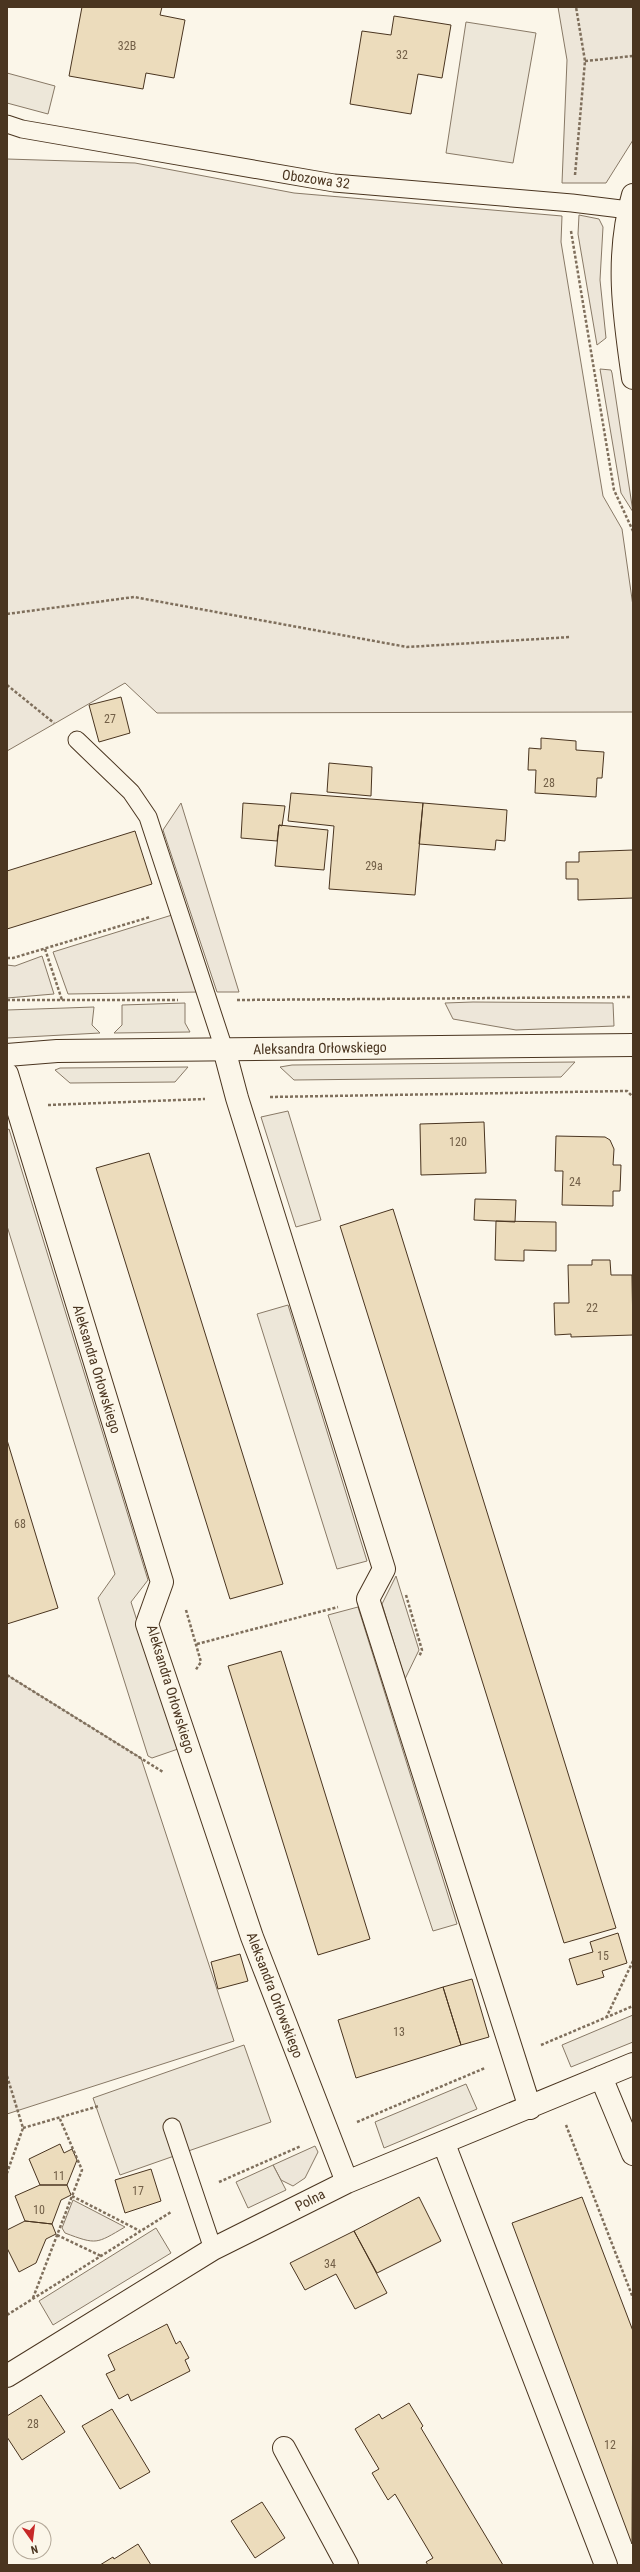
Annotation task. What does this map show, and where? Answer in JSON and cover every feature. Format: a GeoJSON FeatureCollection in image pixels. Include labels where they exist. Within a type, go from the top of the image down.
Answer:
{"type":"FeatureCollection","features":[{"type":"Feature","properties":{"kind":"street"},"geometry":{"type":"LineString","coordinates":[[631,202],[621,255],[626,331],[633,378]]}},
{"type":"Feature","properties":{"kind":"street","name":"Aleksandra Orłowskiego"},"geometry":{"type":"LineString","coordinates":[[7,1055],[57,1051],[633,1045]]}},
{"type":"Feature","properties":{"kind":"street"},"geometry":{"type":"LineString","coordinates":[[224,1049],[237,1098],[384,1569],[368,1599],[530,2108]]}},
{"type":"Feature","properties":{"kind":"street","name":"Aleksandra Orłowskiego"},"geometry":{"type":"LineString","coordinates":[[7,1074],[162,1582],[148,1624],[252,1937],[347,2182]]}},
{"type":"Feature","properties":{"kind":"street","name":"Polna"},"geometry":{"type":"LineString","coordinates":[[7,2376],[213,2249],[347,2182],[444,2144],[633,2064]]}},
{"type":"Feature","properties":{"kind":"street"},"geometry":{"type":"LineString","coordinates":[[601,2077],[633,2154]]}},
{"type":"Feature","properties":{"kind":"street"},"geometry":{"type":"LineString","coordinates":[[444,2144],[605,2564]]}},
{"type":"Feature","properties":{"kind":"street"},"geometry":{"type":"LineString","coordinates":[[284,2448],[347,2565]]}},
{"type":"Feature","properties":{"kind":"lane","name":"Obozowa 32"},"geometry":{"type":"LineString","coordinates":[[7,124],[22,129],[334,183],[572,203],[631,202]]}},
{"type":"Feature","properties":{"kind":"lane"},"geometry":{"type":"LineString","coordinates":[[77,740],[131,792],[148,817],[224,1049]]}},
{"type":"Feature","properties":{"kind":"lane"},"geometry":{"type":"LineString","coordinates":[[172,2127],[213,2249]]}},
{"type":"Feature","properties":{"kind":"path"},"geometry":{"type":"LineString","coordinates":[[576,7],[585,62],[572,203],[568,214],[614,490],[633,531]]}},
{"type":"Feature","properties":{"kind":"path"},"geometry":{"type":"LineString","coordinates":[[585,62],[633,56]]}},
{"type":"Feature","properties":{"kind":"path"},"geometry":{"type":"LineString","coordinates":[[7,614],[134,597],[407,647],[571,637]]}},
{"type":"Feature","properties":{"kind":"path"},"geometry":{"type":"LineString","coordinates":[[7,685],[28,704],[77,740]]}},
{"type":"Feature","properties":{"kind":"path"},"geometry":{"type":"LineString","coordinates":[[7,958],[13,958],[45,949],[177,909]]}},
{"type":"Feature","properties":{"kind":"path"},"geometry":{"type":"LineString","coordinates":[[45,949],[62,1000]]}},
{"type":"Feature","properties":{"kind":"path"},"geometry":{"type":"LineString","coordinates":[[7,1000],[633,997]]}},
{"type":"Feature","properties":{"kind":"path"},"geometry":{"type":"LineString","coordinates":[[16,1105],[237,1098],[627,1091],[633,1097]]}},
{"type":"Feature","properties":{"kind":"path"},"geometry":{"type":"LineString","coordinates":[[197,1644],[368,1599],[409,1590]]}},
{"type":"Feature","properties":{"kind":"path"},"geometry":{"type":"LineString","coordinates":[[606,2018],[633,1961]]}},
{"type":"Feature","properties":{"kind":"path"},"geometry":{"type":"LineString","coordinates":[[7,2076],[23,2128],[7,2173]]}},
{"type":"Feature","properties":{"kind":"path"},"geometry":{"type":"LineString","coordinates":[[555,2097],[633,2298]]}},
{"type":"Feature","properties":{"kind":"path"},"geometry":{"type":"LineString","coordinates":[[23,2128],[60,2119],[99,2106]]}},
{"type":"Feature","properties":{"kind":"path"},"geometry":{"type":"LineString","coordinates":[[33,2298],[82,2170],[60,2119]]}},
{"type":"Feature","properties":{"kind":"path"},"geometry":{"type":"LineString","coordinates":[[72,2196],[140,2231]]}},
{"type":"Feature","properties":{"kind":"path"},"geometry":{"type":"LineString","coordinates":[[57,2235],[102,2256]]}},
{"type":"Feature","properties":{"kind":"shaded area"},"geometry":{"type":"Polygon","coordinates":[[[558,7],[633,7],[633,140],[606,183],[562,183],[567,60],[558,7]]]}},
{"type":"Feature","properties":{"kind":"shaded area"},"geometry":{"type":"Polygon","coordinates":[[[466,22],[536,33],[513,163],[446,153],[466,22]]]}},
{"type":"Feature","properties":{"kind":"shaded area"},"geometry":{"type":"Polygon","coordinates":[[[7,73],[55,86],[48,114],[7,103],[7,73]]]}},
{"type":"Feature","properties":{"kind":"shaded area"},"geometry":{"type":"Polygon","coordinates":[[[7,159],[135,163],[294,193],[562,216],[561,242],[603,496],[622,529],[633,606],[633,712],[157,713],[125,683],[7,751],[7,159]]]}},
{"type":"Feature","properties":{"kind":"shaded area"},"geometry":{"type":"Polygon","coordinates":[[[579,215],[599,219],[603,227],[600,280],[606,338],[597,345],[578,234],[579,215]]]}},
{"type":"Feature","properties":{"kind":"shaded area"},"geometry":{"type":"Polygon","coordinates":[[[600,369],[611,370],[612,373],[633,512],[621,493],[600,369]]]}},
{"type":"Feature","properties":{"kind":"shaded area"},"geometry":{"type":"Polygon","coordinates":[[[181,803],[239,992],[217,992],[163,830],[181,803]]]}},
{"type":"Feature","properties":{"kind":"shaded area"},"geometry":{"type":"Polygon","coordinates":[[[172,915],[199,992],[68,994],[53,952],[172,915]]]}},
{"type":"Feature","properties":{"kind":"shaded area"},"geometry":{"type":"Polygon","coordinates":[[[42,956],[54,994],[7,998],[7,965],[15,966],[42,956]]]}},
{"type":"Feature","properties":{"kind":"shaded area"},"geometry":{"type":"Polygon","coordinates":[[[185,1003],[185,1023],[190,1032],[114,1033],[122,1025],[122,1005],[185,1003]]]}},
{"type":"Feature","properties":{"kind":"shaded area"},"geometry":{"type":"Polygon","coordinates":[[[445,1003],[613,1003],[614,1026],[516,1030],[453,1019],[445,1003]]]}},
{"type":"Feature","properties":{"kind":"shaded area"},"geometry":{"type":"Polygon","coordinates":[[[94,1007],[92,1025],[100,1033],[7,1038],[7,1010],[94,1007]]]}},
{"type":"Feature","properties":{"kind":"shaded area"},"geometry":{"type":"Polygon","coordinates":[[[575,1062],[561,1077],[294,1080],[280,1067],[292,1065],[575,1062]]]}},
{"type":"Feature","properties":{"kind":"shaded area"},"geometry":{"type":"Polygon","coordinates":[[[188,1067],[175,1082],[70,1083],[55,1070],[60,1068],[188,1067]]]}},
{"type":"Feature","properties":{"kind":"shaded area"},"geometry":{"type":"Polygon","coordinates":[[[288,1111],[321,1220],[296,1227],[261,1117],[288,1111]]]}},
{"type":"Feature","properties":{"kind":"shaded area"},"geometry":{"type":"Polygon","coordinates":[[[9,1129],[148,1580],[131,1602],[178,1749],[152,1758],[148,1756],[98,1598],[115,1574],[7,1226],[7,1130],[9,1129]]]}},
{"type":"Feature","properties":{"kind":"shaded area"},"geometry":{"type":"Polygon","coordinates":[[[288,1305],[367,1561],[337,1569],[257,1314],[288,1305]]]}},
{"type":"Feature","properties":{"kind":"shaded area"},"geometry":{"type":"Polygon","coordinates":[[[396,1576],[419,1650],[405,1679],[382,1604],[396,1576]]]}},
{"type":"Feature","properties":{"kind":"shaded area"},"geometry":{"type":"Polygon","coordinates":[[[358,1607],[457,1924],[433,1931],[328,1615],[358,1607]]]}},
{"type":"Feature","properties":{"kind":"shaded area"},"geometry":{"type":"Polygon","coordinates":[[[7,1675],[141,1758],[234,2041],[7,2114],[7,1675]]]}},
{"type":"Feature","properties":{"kind":"shaded area"},"geometry":{"type":"Polygon","coordinates":[[[633,2015],[633,2042],[571,2067],[562,2045],[633,2015]]]}},
{"type":"Feature","properties":{"kind":"shaded area"},"geometry":{"type":"Polygon","coordinates":[[[244,2045],[271,2122],[120,2175],[93,2098],[244,2045]]]}},
{"type":"Feature","properties":{"kind":"shaded area"},"geometry":{"type":"Polygon","coordinates":[[[466,2084],[477,2109],[384,2148],[375,2122],[466,2084]]]}},
{"type":"Feature","properties":{"kind":"shaded area"},"geometry":{"type":"Polygon","coordinates":[[[315,2146],[318,2152],[305,2178],[293,2186],[281,2180],[273,2165],[315,2146]]]}},
{"type":"Feature","properties":{"kind":"shaded area"},"geometry":{"type":"Polygon","coordinates":[[[273,2165],[286,2190],[248,2208],[236,2182],[273,2165]]]}},
{"type":"Feature","properties":{"kind":"shaded area"},"geometry":{"type":"Polygon","coordinates":[[[73,2200],[125,2227],[102,2240],[96,2241],[84,2240],[65,2233],[62,2228],[73,2200]]]}},
{"type":"Feature","properties":{"kind":"shaded area"},"geometry":{"type":"Polygon","coordinates":[[[156,2228],[171,2253],[53,2325],[39,2301],[156,2228]]]}},
{"type":"Feature","properties":{"kind":"building"},"geometry":{"type":"Polygon","coordinates":[[[82,7],[162,7],[160,15],[185,20],[174,78],[146,73],[143,89],[69,76],[82,7]]]}},
{"type":"Feature","properties":{"kind":"building"},"geometry":{"type":"Polygon","coordinates":[[[394,16],[451,25],[442,78],[418,74],[411,114],[350,104],[362,31],[391,35],[394,16]]]}},
{"type":"Feature","properties":{"kind":"building"},"geometry":{"type":"Polygon","coordinates":[[[121,697],[130,733],[99,742],[89,705],[121,697]]]}},
{"type":"Feature","properties":{"kind":"building"},"geometry":{"type":"Polygon","coordinates":[[[541,738],[576,741],[576,750],[604,752],[602,778],[597,778],[596,797],[535,793],[536,770],[528,770],[529,748],[541,749],[541,738]]]}},
{"type":"Feature","properties":{"kind":"building"},"geometry":{"type":"Polygon","coordinates":[[[329,763],[372,767],[371,796],[327,792],[329,763]]]}},
{"type":"Feature","properties":{"kind":"building"},"geometry":{"type":"Polygon","coordinates":[[[291,793],[423,803],[415,895],[329,889],[334,826],[288,821],[291,793]]]}},
{"type":"Feature","properties":{"kind":"building"},"geometry":{"type":"Polygon","coordinates":[[[243,803],[285,806],[282,826],[279,825],[277,841],[241,838],[243,803]]]}},
{"type":"Feature","properties":{"kind":"building"},"geometry":{"type":"Polygon","coordinates":[[[423,803],[507,810],[505,841],[496,840],[495,850],[419,844],[423,803]]]}},
{"type":"Feature","properties":{"kind":"building"},"geometry":{"type":"Polygon","coordinates":[[[279,825],[328,830],[324,870],[275,866],[279,825]]]}},
{"type":"Feature","properties":{"kind":"building"},"geometry":{"type":"Polygon","coordinates":[[[135,831],[152,884],[7,929],[7,871],[135,831]]]}},
{"type":"Feature","properties":{"kind":"building"},"geometry":{"type":"Polygon","coordinates":[[[633,850],[633,898],[578,900],[578,879],[566,879],[566,862],[579,862],[579,852],[633,850]]]}},
{"type":"Feature","properties":{"kind":"building"},"geometry":{"type":"Polygon","coordinates":[[[484,1122],[486,1173],[421,1175],[420,1124],[484,1122]]]}},
{"type":"Feature","properties":{"kind":"building"},"geometry":{"type":"Polygon","coordinates":[[[556,1136],[605,1137],[610,1140],[614,1149],[613,1165],[621,1165],[620,1191],[613,1191],[613,1206],[562,1205],[563,1171],[555,1171],[556,1136]]]}},
{"type":"Feature","properties":{"kind":"building"},"geometry":{"type":"Polygon","coordinates":[[[149,1153],[283,1584],[230,1599],[96,1168],[149,1153]]]}},
{"type":"Feature","properties":{"kind":"building"},"geometry":{"type":"Polygon","coordinates":[[[475,1199],[516,1200],[515,1222],[474,1220],[475,1199]]]}},
{"type":"Feature","properties":{"kind":"building"},"geometry":{"type":"Polygon","coordinates":[[[393,1209],[616,1928],[564,1943],[340,1226],[393,1209]]]}},
{"type":"Feature","properties":{"kind":"building"},"geometry":{"type":"Polygon","coordinates":[[[496,1221],[556,1222],[556,1251],[524,1250],[524,1261],[495,1260],[496,1221]]]}},
{"type":"Feature","properties":{"kind":"building"},"geometry":{"type":"Polygon","coordinates":[[[592,1260],[610,1260],[611,1275],[632,1275],[633,1335],[571,1337],[571,1334],[555,1335],[554,1303],[569,1303],[568,1265],[592,1265],[592,1260]]]}},
{"type":"Feature","properties":{"kind":"building"},"geometry":{"type":"Polygon","coordinates":[[[7,1440],[58,1608],[7,1624],[7,1440]]]}},
{"type":"Feature","properties":{"kind":"building"},"geometry":{"type":"Polygon","coordinates":[[[281,1651],[370,1939],[318,1955],[228,1666],[281,1651]]]}},
{"type":"Feature","properties":{"kind":"building"},"geometry":{"type":"Polygon","coordinates":[[[618,1933],[627,1963],[602,1971],[604,1977],[577,1985],[569,1959],[593,1952],[590,1942],[618,1933]]]}},
{"type":"Feature","properties":{"kind":"building"},"geometry":{"type":"Polygon","coordinates":[[[240,1954],[248,1981],[218,1989],[211,1962],[240,1954]]]}},
{"type":"Feature","properties":{"kind":"building"},"geometry":{"type":"Polygon","coordinates":[[[472,1979],[489,2037],[461,2045],[443,1987],[472,1979]]]}},
{"type":"Feature","properties":{"kind":"building"},"geometry":{"type":"Polygon","coordinates":[[[443,1987],[461,2045],[356,2078],[338,2020],[443,1987]]]}},
{"type":"Feature","properties":{"kind":"building"},"geometry":{"type":"Polygon","coordinates":[[[60,2144],[64,2153],[72,2149],[77,2160],[67,2185],[40,2185],[29,2159],[60,2144]]]}},
{"type":"Feature","properties":{"kind":"building"},"geometry":{"type":"Polygon","coordinates":[[[151,2169],[161,2201],[125,2213],[115,2180],[151,2169]]]}},
{"type":"Feature","properties":{"kind":"building"},"geometry":{"type":"Polygon","coordinates":[[[40,2185],[67,2185],[71,2195],[61,2200],[52,2224],[25,2221],[15,2196],[40,2185]]]}},
{"type":"Feature","properties":{"kind":"building"},"geometry":{"type":"Polygon","coordinates":[[[419,2197],[441,2241],[377,2273],[354,2231],[419,2197]]]}},
{"type":"Feature","properties":{"kind":"building"},"geometry":{"type":"Polygon","coordinates":[[[582,2197],[633,2331],[632,2544],[512,2223],[582,2197]]]}},
{"type":"Feature","properties":{"kind":"building"},"geometry":{"type":"Polygon","coordinates":[[[25,2221],[52,2224],[56,2234],[46,2239],[36,2263],[19,2272],[7,2248],[7,2230],[25,2221]]]}},
{"type":"Feature","properties":{"kind":"building"},"geometry":{"type":"Polygon","coordinates":[[[354,2231],[387,2293],[355,2309],[336,2274],[305,2290],[290,2263],[354,2231]]]}},
{"type":"Feature","properties":{"kind":"building"},"geometry":{"type":"Polygon","coordinates":[[[167,2324],[176,2344],[180,2341],[189,2358],[185,2360],[190,2371],[131,2401],[128,2394],[119,2399],[106,2374],[115,2370],[108,2355],[167,2324]]]}},
{"type":"Feature","properties":{"kind":"building"},"geometry":{"type":"Polygon","coordinates":[[[41,2395],[65,2432],[22,2460],[7,2437],[7,2416],[41,2395]]]}},
{"type":"Feature","properties":{"kind":"building"},"geometry":{"type":"Polygon","coordinates":[[[409,2403],[423,2426],[421,2428],[503,2565],[428,2565],[426,2562],[433,2558],[395,2494],[388,2500],[372,2473],[379,2469],[355,2429],[379,2414],[382,2419],[409,2403]]]}},
{"type":"Feature","properties":{"kind":"building"},"geometry":{"type":"Polygon","coordinates":[[[112,2409],[150,2472],[120,2489],[82,2426],[112,2409]]]}},
{"type":"Feature","properties":{"kind":"building"},"geometry":{"type":"Polygon","coordinates":[[[262,2502],[285,2538],[255,2558],[231,2521],[262,2502]]]}},
{"type":"Feature","properties":{"kind":"building"},"geometry":{"type":"Polygon","coordinates":[[[138,2544],[151,2565],[100,2565],[113,2557],[114,2559],[138,2544]]]}}]}
